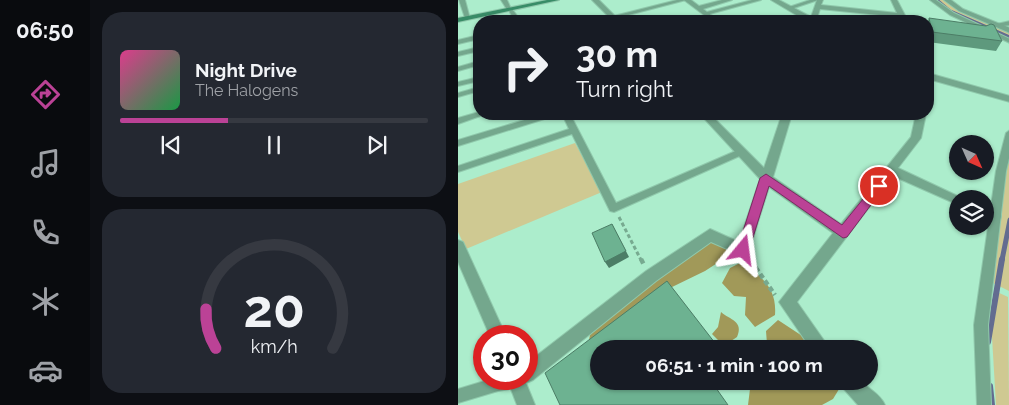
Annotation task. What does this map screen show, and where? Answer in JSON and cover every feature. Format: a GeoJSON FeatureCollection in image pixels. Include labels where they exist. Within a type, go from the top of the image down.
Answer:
{"type":"FeatureCollection","features":[{"type":"Feature","properties":{"kind":"street"},"geometry":{"type":"LineString","coordinates":[[504,0],[510,10]]}},
{"type":"Feature","properties":{"kind":"street"},"geometry":{"type":"LineString","coordinates":[[484,15],[556,0]]}},
{"type":"Feature","properties":{"kind":"street"},"geometry":{"type":"LineString","coordinates":[[595,0],[610,15]]}},
{"type":"Feature","properties":{"kind":"street"},"geometry":{"type":"LineString","coordinates":[[685,0],[706,14]]}},
{"type":"Feature","properties":{"kind":"street"},"geometry":{"type":"LineString","coordinates":[[698,8],[729,0]]}},
{"type":"Feature","properties":{"kind":"street"},"geometry":{"type":"LineString","coordinates":[[774,0],[802,15]]}},
{"type":"Feature","properties":{"kind":"street"},"geometry":{"type":"LineString","coordinates":[[894,0],[902,15]]}},
{"type":"Feature","properties":{"kind":"street"},"geometry":{"type":"LineString","coordinates":[[948,0],[961,10],[1010,31]]}},
{"type":"Feature","properties":{"kind":"street"},"geometry":{"type":"LineString","coordinates":[[814,15],[817,2],[887,15]]}},
{"type":"Feature","properties":{"kind":"street"},"geometry":{"type":"LineString","coordinates":[[458,20],[473,17]]}},
{"type":"Feature","properties":{"kind":"street"},"geometry":{"type":"LineString","coordinates":[[458,42],[473,38]]}},
{"type":"Feature","properties":{"kind":"street"},"geometry":{"type":"LineString","coordinates":[[934,78],[1010,98]]}},
{"type":"Feature","properties":{"kind":"street"},"geometry":{"type":"LineString","coordinates":[[711,120],[766,178],[843,233]]}},
{"type":"Feature","properties":{"kind":"street"},"geometry":{"type":"LineString","coordinates":[[538,364],[650,276],[710,235],[743,250],[785,120]]}},
{"type":"Feature","properties":{"kind":"street"},"geometry":{"type":"LineString","coordinates":[[815,340],[787,302],[916,138],[919,120]]}},
{"type":"Feature","properties":{"kind":"street"},"geometry":{"type":"LineString","coordinates":[[892,170],[949,196]]}},
{"type":"Feature","properties":{"kind":"street"},"geometry":{"type":"LineString","coordinates":[[458,246],[493,325]]}},
{"type":"Feature","properties":{"kind":"street"},"geometry":{"type":"LineString","coordinates":[[523,390],[526,405]]}},
{"type":"Feature","properties":{"kind":"street"},"geometry":{"type":"LineString","coordinates":[[856,390],[864,398],[876,405]]}},
{"type":"Feature","properties":{"kind":"lane"},"geometry":{"type":"LineString","coordinates":[[462,0],[468,18]]}},
{"type":"Feature","properties":{"kind":"lane"},"geometry":{"type":"LineString","coordinates":[[629,15],[685,0]]}},
{"type":"Feature","properties":{"kind":"lane"},"geometry":{"type":"LineString","coordinates":[[706,14],[758,0]]}},
{"type":"Feature","properties":{"kind":"lane"},"geometry":{"type":"LineString","coordinates":[[933,0],[952,14],[1010,41]]}},
{"type":"Feature","properties":{"kind":"lane"},"geometry":{"type":"LineString","coordinates":[[789,8],[817,2]]}},
{"type":"Feature","properties":{"kind":"lane"},"geometry":{"type":"LineString","coordinates":[[510,10],[514,15]]}},
{"type":"Feature","properties":{"kind":"lane"},"geometry":{"type":"LineString","coordinates":[[994,25],[1010,23]]}},
{"type":"Feature","properties":{"kind":"lane"},"geometry":{"type":"LineString","coordinates":[[458,54],[473,50]]}},
{"type":"Feature","properties":{"kind":"lane"},"geometry":{"type":"LineString","coordinates":[[458,69],[473,65]]}},
{"type":"Feature","properties":{"kind":"lane"},"geometry":{"type":"LineString","coordinates":[[458,84],[473,80]]}},
{"type":"Feature","properties":{"kind":"lane"},"geometry":{"type":"LineString","coordinates":[[458,95],[473,91]]}},
{"type":"Feature","properties":{"kind":"lane"},"geometry":{"type":"LineString","coordinates":[[458,121],[473,117]]}},
{"type":"Feature","properties":{"kind":"lane"},"geometry":{"type":"LineString","coordinates":[[458,143],[532,120]]}},
{"type":"Feature","properties":{"kind":"lane"},"geometry":{"type":"LineString","coordinates":[[569,120],[614,208],[741,152]]}},
{"type":"Feature","properties":{"kind":"lane"},"geometry":{"type":"LineString","coordinates":[[458,169],[574,130]]}},
{"type":"Feature","properties":{"kind":"lane"},"geometry":{"type":"LineString","coordinates":[[994,198],[1010,133]]}},
{"type":"Feature","properties":{"kind":"lane"},"geometry":{"type":"LineString","coordinates":[[984,405],[981,325],[988,235]]}},
{"type":"Feature","properties":{"kind":"lane"},"geometry":{"type":"LineString","coordinates":[[458,396],[478,390]]}},
{"type":"Feature","properties":{"kind":"path"},"geometry":{"type":"LineString","coordinates":[[614,208],[650,276]]}},
{"type":"Feature","properties":{"kind":"path"},"geometry":{"type":"LineString","coordinates":[[743,250],[779,300],[787,302]]}},
{"type":"Feature","properties":{"kind":"shaded area"},"geometry":{"type":"Polygon","coordinates":[[[935,0],[944,0],[960,11],[1009,33],[1009,40],[954,14],[935,0]]]}},
{"type":"Feature","properties":{"kind":"shaded area"},"geometry":{"type":"Polygon","coordinates":[[[575,143],[602,192],[466,249],[458,232],[458,184],[575,143]]]}},
{"type":"Feature","properties":{"kind":"shaded area"},"geometry":{"type":"Polygon","coordinates":[[[1009,154],[1009,291],[991,282],[1009,154]]]}},
{"type":"Feature","properties":{"kind":"shaded area"},"geometry":{"type":"Polygon","coordinates":[[[709,241],[727,248],[728,256],[705,271],[670,288],[589,340],[596,325],[709,241]]]}},
{"type":"Feature","properties":{"kind":"shaded area"},"geometry":{"type":"Polygon","coordinates":[[[742,262],[762,278],[774,297],[775,315],[755,327],[745,315],[746,297],[734,296],[722,283],[730,268],[742,262]]]}},
{"type":"Feature","properties":{"kind":"shaded area"},"geometry":{"type":"Polygon","coordinates":[[[995,291],[1008,297],[1009,405],[996,405],[991,320],[995,291]]]}},
{"type":"Feature","properties":{"kind":"shaded area"},"geometry":{"type":"Polygon","coordinates":[[[721,312],[737,324],[739,332],[737,337],[732,340],[718,340],[712,334],[718,327],[721,312]]]}},
{"type":"Feature","properties":{"kind":"shaded area"},"geometry":{"type":"Polygon","coordinates":[[[778,320],[808,340],[767,340],[766,331],[778,320]]]}},
{"type":"Feature","properties":{"kind":"shaded area"},"geometry":{"type":"Polygon","coordinates":[[[750,390],[838,390],[833,399],[822,405],[748,405],[750,390]]]}},
{"type":"Feature","properties":{"kind":"building"},"geometry":{"type":"Polygon","coordinates":[[[934,19],[986,26],[991,24],[994,25],[1002,41],[934,32],[934,19]]]}},
{"type":"Feature","properties":{"kind":"building"},"geometry":{"type":"Polygon","coordinates":[[[612,224],[626,251],[605,262],[592,233],[612,224]]]}},
{"type":"Feature","properties":{"kind":"building"},"geometry":{"type":"Polygon","coordinates":[[[667,281],[713,340],[590,340],[590,390],[717,390],[728,405],[560,405],[545,373],[667,281]]]}},
{"type":"Feature","properties":{"kind":"waterway"},"geometry":{"type":"LineString","coordinates":[[937,0],[950,11],[1010,37]]}},
{"type":"Feature","properties":{"kind":"waterway"},"geometry":{"type":"LineString","coordinates":[[1002,260],[1010,220]]}},
{"type":"Feature","properties":{"kind":"waterway"},"geometry":{"type":"LineString","coordinates":[[988,342],[1002,259]]}},
{"type":"Feature","properties":{"kind":"waterway"},"geometry":{"type":"LineString","coordinates":[[990,386],[992,405]]}},
{"type":"Feature","properties":{"kind":"route"},"geometry":{"type":"LineString","coordinates":[[743,250],[762,184],[766,178],[843,233],[879,186]]}}]}
